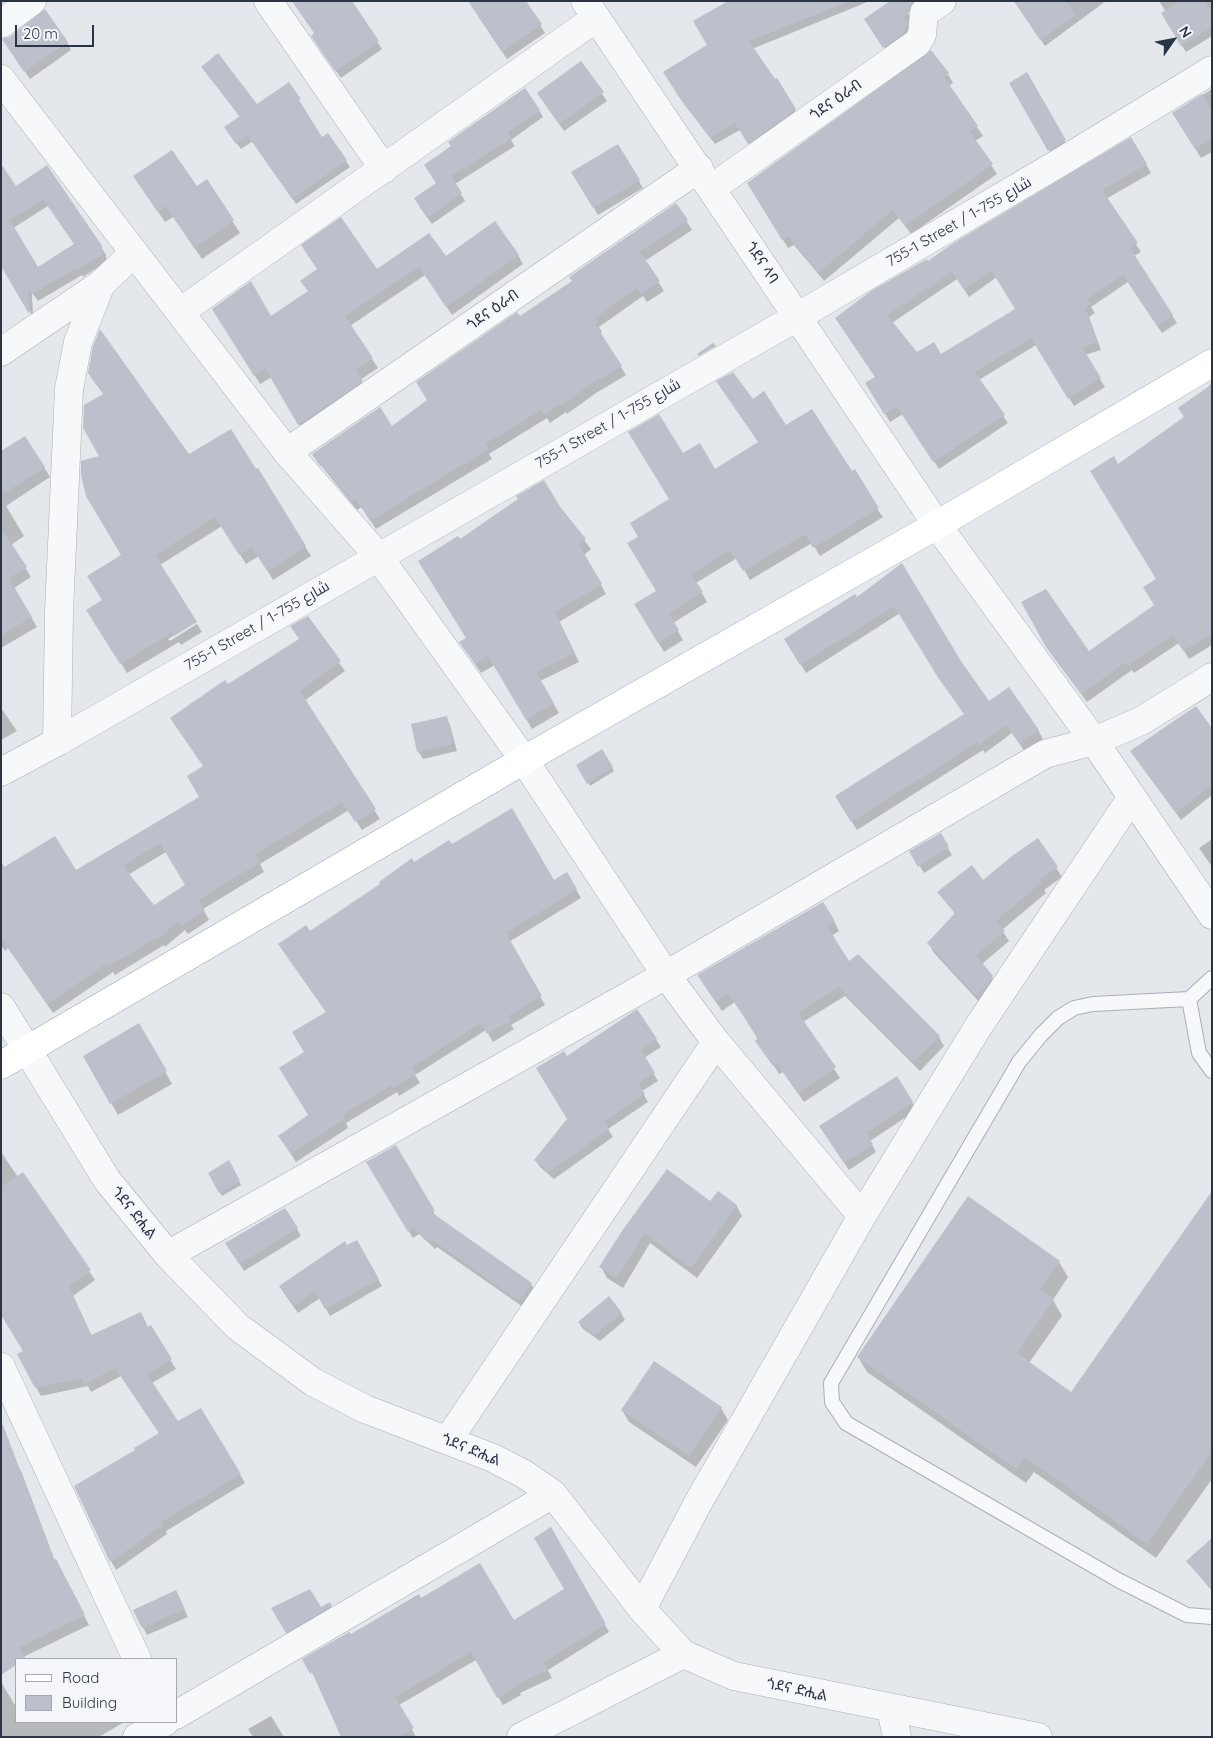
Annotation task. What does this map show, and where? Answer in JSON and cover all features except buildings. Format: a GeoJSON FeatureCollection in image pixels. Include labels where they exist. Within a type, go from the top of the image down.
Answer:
{"type":"FeatureCollection","features":[{"type":"Feature","properties":{"kind":"street"},"geometry":{"type":"LineString","coordinates":[[1,24],[32,1]]}},
{"type":"Feature","properties":{"kind":"street"},"geometry":{"type":"LineString","coordinates":[[268,1],[384,169]]}},
{"type":"Feature","properties":{"kind":"street","name":"ጎደና ዕራብ"},"geometry":{"type":"LineString","coordinates":[[287,452],[706,178],[917,43],[922,35],[924,13],[942,1]]}},
{"type":"Feature","properties":{"kind":"street"},"geometry":{"type":"LineString","coordinates":[[180,312],[384,169],[591,10]]}},
{"type":"Feature","properties":{"kind":"street","name":"ጎደና ላባ"},"geometry":{"type":"LineString","coordinates":[[591,10],[706,178],[937,525],[1094,742],[1212,915]]}},
{"type":"Feature","properties":{"kind":"street","name":"755-1 Street / شارع 755-1"},"geometry":{"type":"LineString","coordinates":[[1,772],[57,742],[798,316],[1059,163],[1212,70]]}},
{"type":"Feature","properties":{"kind":"street"},"geometry":{"type":"LineString","coordinates":[[1,80],[287,452],[378,556],[524,760],[666,975],[716,1042],[862,1216]]}},
{"type":"Feature","properties":{"kind":"street"},"geometry":{"type":"LineString","coordinates":[[1,352],[101,284],[134,253]]}},
{"type":"Feature","properties":{"kind":"street"},"geometry":{"type":"LineString","coordinates":[[57,742],[59,612],[69,389],[78,342],[101,284]]}},
{"type":"Feature","properties":{"kind":"street"},"geometry":{"type":"LineString","coordinates":[[1,1065],[524,760],[937,525],[1212,364]]}},
{"type":"Feature","properties":{"kind":"street"},"geometry":{"type":"LineString","coordinates":[[168,1255],[666,975],[1045,754],[1094,742],[1141,721],[1212,677]]}},
{"type":"Feature","properties":{"kind":"street"},"geometry":{"type":"LineString","coordinates":[[642,1609],[698,1503],[862,1216],[978,1026],[1132,797]]}},
{"type":"Feature","properties":{"kind":"street","name":"ጎደና ድሒል"},"geometry":{"type":"LineString","coordinates":[[1,1007],[107,1180],[168,1255],[238,1327],[314,1382],[365,1409],[448,1440],[524,1474],[553,1494],[642,1609],[683,1654],[734,1676],[1038,1737]]}},
{"type":"Feature","properties":{"kind":"street"},"geometry":{"type":"LineString","coordinates":[[448,1440],[716,1042]]}},
{"type":"Feature","properties":{"kind":"street"},"geometry":{"type":"LineString","coordinates":[[1,1367],[137,1658]]}},
{"type":"Feature","properties":{"kind":"street"},"geometry":{"type":"LineString","coordinates":[[178,1714],[553,1494]]}},
{"type":"Feature","properties":{"kind":"street"},"geometry":{"type":"LineString","coordinates":[[521,1737],[547,1731],[683,1654]]}},
{"type":"Feature","properties":{"kind":"street"},"geometry":{"type":"LineString","coordinates":[[891,1709],[897,1737]]}},
{"type":"Feature","properties":{"kind":"street"},"geometry":{"type":"LineString","coordinates":[[137,1737],[164,1723]]}},
{"type":"Feature","properties":{"kind":"street"},"geometry":{"type":"LineString","coordinates":[[167,1723],[174,1737]]}},
{"type":"Feature","properties":{"kind":"lane"},"geometry":{"type":"LineString","coordinates":[[1212,978],[1189,999],[1093,1004],[1074,1008],[1058,1018],[1040,1035],[1019,1062],[831,1383],[832,1402],[846,1423],[1118,1580],[1187,1615],[1212,1618]]}},
{"type":"Feature","properties":{"kind":"lane"},"geometry":{"type":"LineString","coordinates":[[1189,999],[1199,1053],[1212,1071]]}}]}
